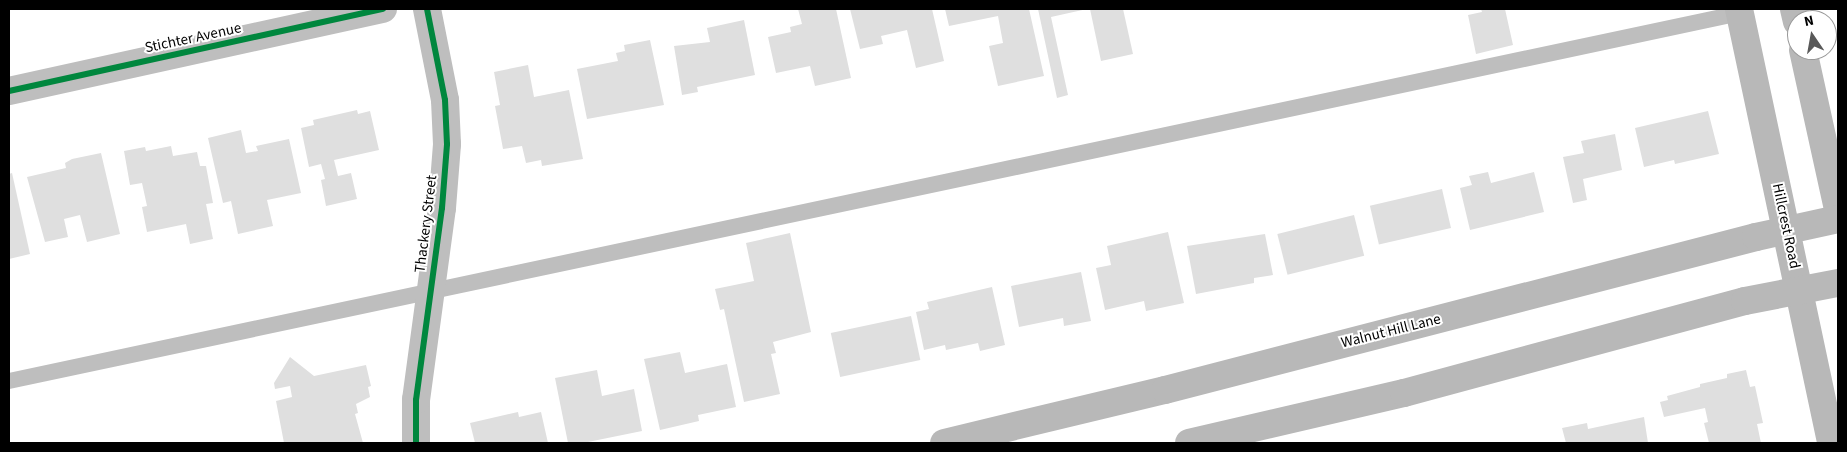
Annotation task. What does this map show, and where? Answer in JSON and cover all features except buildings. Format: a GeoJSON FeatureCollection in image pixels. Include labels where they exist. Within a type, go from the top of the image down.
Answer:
{"type":"FeatureCollection","features":[{"type":"Feature","properties":{"kind":"main road","name":"Hillcrest Road"},"geometry":{"type":"LineString","coordinates":[[1739,11],[1788,230],[1831,443]]}},
{"type":"Feature","properties":{"kind":"main road"},"geometry":{"type":"LineString","coordinates":[[1805,60],[1838,209]]}},
{"type":"Feature","properties":{"kind":"main road","name":"Walnut Hill Lane"},"geometry":{"type":"LineString","coordinates":[[944,443],[1174,387],[1788,230],[1838,219]]}},
{"type":"Feature","properties":{"kind":"main road"},"geometry":{"type":"LineString","coordinates":[[1189,443],[1404,393],[1745,301],[1838,282]]}},
{"type":"Feature","properties":{"kind":"street","name":"Stichter Avenue"},"geometry":{"type":"LineString","coordinates":[[9,91],[383,9]]}},
{"type":"Feature","properties":{"kind":"street","name":"Thackery Street"},"geometry":{"type":"LineString","coordinates":[[416,443],[416,400],[442,208],[447,144],[445,100],[426,9]]}},
{"type":"Feature","properties":{"kind":"lane"},"geometry":{"type":"LineString","coordinates":[[9,380],[431,292],[1739,11]]}},
{"type":"Feature","properties":{"kind":"cycle path"},"geometry":{"type":"LineString","coordinates":[[9,91],[383,9]]}},
{"type":"Feature","properties":{"kind":"cycle path"},"geometry":{"type":"LineString","coordinates":[[416,443],[416,400],[442,208],[447,144],[445,100],[427,9]]}}]}
